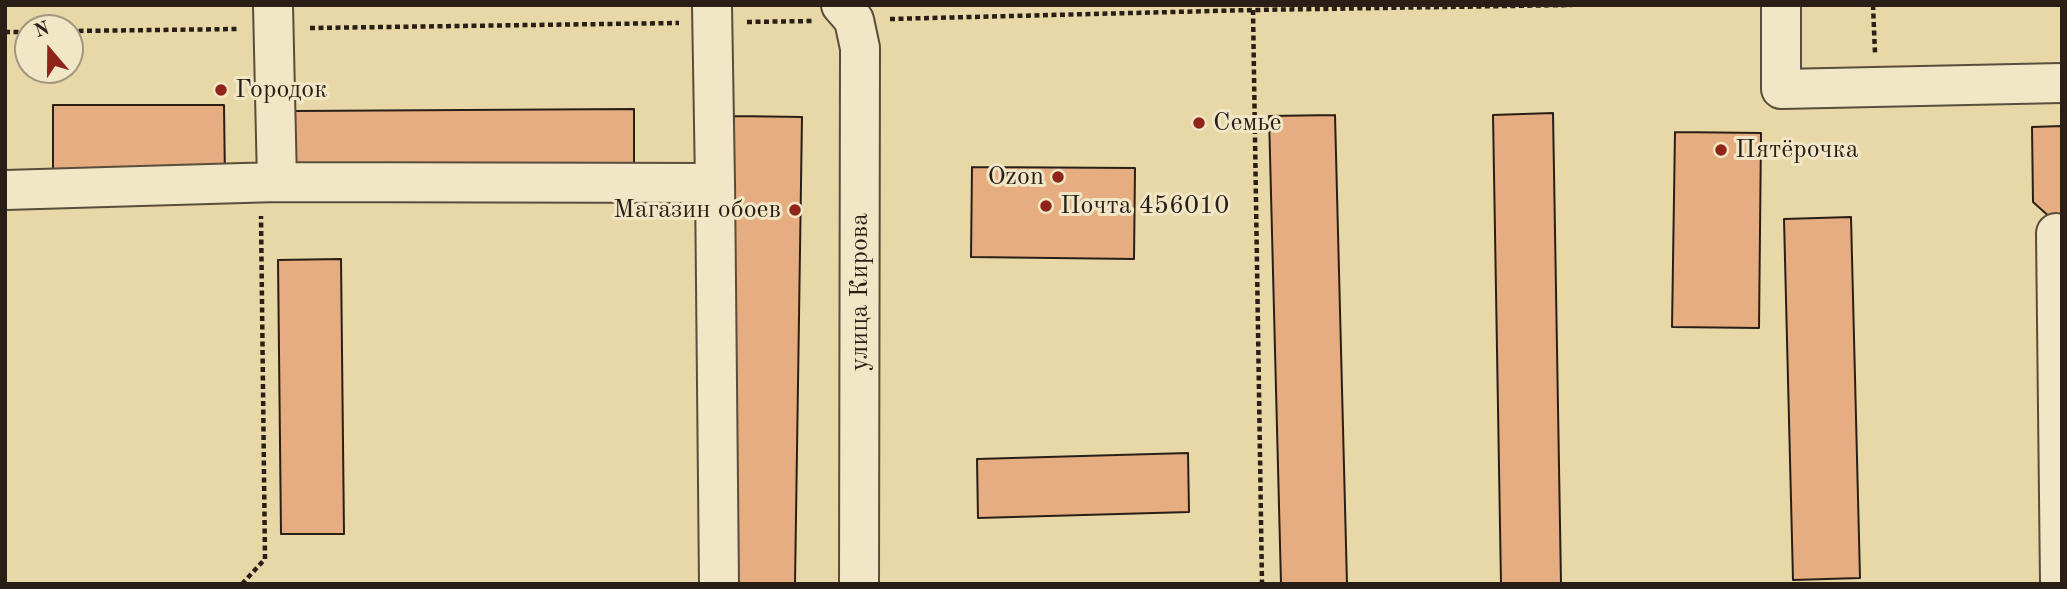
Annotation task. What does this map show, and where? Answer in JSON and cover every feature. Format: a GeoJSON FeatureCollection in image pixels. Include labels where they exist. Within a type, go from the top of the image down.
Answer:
{"type":"FeatureCollection","features":[{"type":"Feature","properties":{"kind":"street"},"geometry":{"type":"LineString","coordinates":[[269,182],[273,5]]}},
{"type":"Feature","properties":{"kind":"street"},"geometry":{"type":"LineString","coordinates":[[1781,5],[1781,89],[2062,83]]}},
{"type":"Feature","properties":{"kind":"street","name":"улица Кирова"},"geometry":{"type":"LineString","coordinates":[[848,13],[860,48],[859,584]]}},
{"type":"Feature","properties":{"kind":"street"},"geometry":{"type":"LineString","coordinates":[[713,17],[719,584]]}},
{"type":"Feature","properties":{"kind":"street"},"geometry":{"type":"LineString","coordinates":[[5,190],[269,182],[715,183]]}},
{"type":"Feature","properties":{"kind":"street"},"geometry":{"type":"LineString","coordinates":[[2056,233],[2060,584]]}},
{"type":"Feature","properties":{"kind":"path"},"geometry":{"type":"LineString","coordinates":[[308,28],[848,13],[1572,5]]}},
{"type":"Feature","properties":{"kind":"path"},"geometry":{"type":"LineString","coordinates":[[1873,5],[1876,87]]}},
{"type":"Feature","properties":{"kind":"path"},"geometry":{"type":"LineString","coordinates":[[1253,10],[1262,584]]}},
{"type":"Feature","properties":{"kind":"path"},"geometry":{"type":"LineString","coordinates":[[84,31],[238,29]]}},
{"type":"Feature","properties":{"kind":"path"},"geometry":{"type":"LineString","coordinates":[[242,584],[265,559],[269,182]]}},
{"type":"Feature","properties":{"kind":"building"},"geometry":{"type":"Polygon","coordinates":[[[53,105],[224,105],[225,182],[53,182],[53,105]]]}},
{"type":"Feature","properties":{"kind":"building"},"geometry":{"type":"Polygon","coordinates":[[[634,109],[634,180],[295,181],[294,111],[634,109]]]}},
{"type":"Feature","properties":{"kind":"building"},"geometry":{"type":"Polygon","coordinates":[[[1553,113],[1561,584],[1501,584],[1493,115],[1553,113]]]}},
{"type":"Feature","properties":{"kind":"building"},"geometry":{"type":"Polygon","coordinates":[[[1335,115],[1347,584],[1281,584],[1269,116],[1335,115]]]}},
{"type":"Feature","properties":{"kind":"building"},"geometry":{"type":"Polygon","coordinates":[[[734,116],[802,117],[795,584],[726,584],[734,116]]]}},
{"type":"Feature","properties":{"kind":"building"},"geometry":{"type":"Polygon","coordinates":[[[2062,126],[2062,228],[2033,202],[2032,127],[2062,126]]]}},
{"type":"Feature","properties":{"kind":"building"},"geometry":{"type":"Polygon","coordinates":[[[1675,132],[1761,133],[1759,328],[1672,327],[1675,132]]]}},
{"type":"Feature","properties":{"kind":"building"},"geometry":{"type":"Polygon","coordinates":[[[972,167],[1135,168],[1134,259],[971,257],[972,167]]]}},
{"type":"Feature","properties":{"kind":"building"},"geometry":{"type":"Polygon","coordinates":[[[1851,217],[1860,578],[1793,580],[1784,219],[1851,217]]]}},
{"type":"Feature","properties":{"kind":"building"},"geometry":{"type":"Polygon","coordinates":[[[341,259],[344,534],[281,534],[278,260],[341,259]]]}},
{"type":"Feature","properties":{"kind":"building"},"geometry":{"type":"Polygon","coordinates":[[[1188,453],[1189,512],[978,518],[977,459],[1188,453]]]}},
{"type":"Feature","properties":{"kind":"place","name":"Городок"},"geometry":{"type":"Point","coordinates":[221,90]}},
{"type":"Feature","properties":{"kind":"place","name":"Семье"},"geometry":{"type":"Point","coordinates":[1199,123]}},
{"type":"Feature","properties":{"kind":"place","name":"Пятёрочка"},"geometry":{"type":"Point","coordinates":[1721,150]}},
{"type":"Feature","properties":{"kind":"place","name":"Ozon"},"geometry":{"type":"Point","coordinates":[1058,177]}},
{"type":"Feature","properties":{"kind":"place","name":"Почта 456010"},"geometry":{"type":"Point","coordinates":[1046,206]}},
{"type":"Feature","properties":{"kind":"place","name":"Магазин обоев"},"geometry":{"type":"Point","coordinates":[795,210]}}]}
